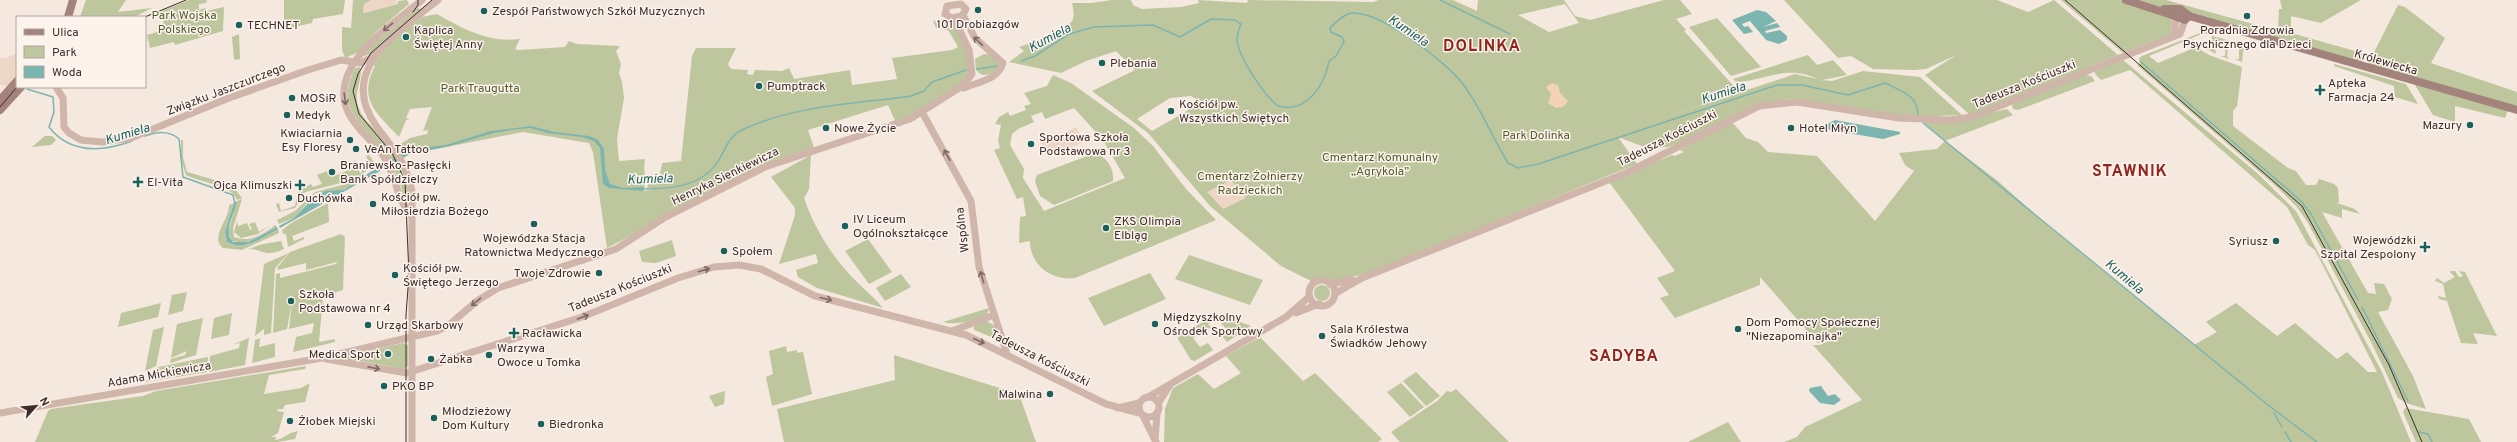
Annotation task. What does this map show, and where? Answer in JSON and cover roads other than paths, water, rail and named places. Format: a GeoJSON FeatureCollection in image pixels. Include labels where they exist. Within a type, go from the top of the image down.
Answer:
{"type":"FeatureCollection","features":[{"type":"Feature","properties":{"kind":"main road"},"geometry":{"type":"LineString","coordinates":[[68,16],[73,0]]}},
{"type":"Feature","properties":{"kind":"main road"},"geometry":{"type":"LineString","coordinates":[[2126,0],[2173,14]]}},
{"type":"Feature","properties":{"kind":"main road","name":"Królewiecka"},"geometry":{"type":"LineString","coordinates":[[2173,14],[2517,110]]}},
{"type":"Feature","properties":{"kind":"main road"},"geometry":{"type":"LineString","coordinates":[[0,100],[16,82]]}},
{"type":"Feature","properties":{"kind":"main road"},"geometry":{"type":"LineString","coordinates":[[0,110],[19,88]]}},
{"type":"Feature","properties":{"kind":"street"},"geometry":{"type":"LineString","coordinates":[[411,215],[406,210],[387,163],[347,109],[345,84],[370,42],[422,0]]}},
{"type":"Feature","properties":{"kind":"street"},"geometry":{"type":"LineString","coordinates":[[412,442],[413,338],[411,215],[413,195],[411,181],[400,156],[364,107],[361,88],[367,70],[376,55],[438,0]]}},
{"type":"Feature","properties":{"kind":"street"},"geometry":{"type":"LineString","coordinates":[[957,2],[966,8],[963,15],[954,18],[946,14],[948,3],[957,2]]}},
{"type":"Feature","properties":{"kind":"street"},"geometry":{"type":"LineString","coordinates":[[2173,14],[2174,36],[2182,31],[2187,18]]}},
{"type":"Feature","properties":{"kind":"street","name":"Henryka Sienkiewicza"},"geometry":{"type":"LineString","coordinates":[[951,94],[990,78],[1001,71],[1003,61],[976,39],[967,27],[963,15]]}},
{"type":"Feature","properties":{"kind":"street","name":"Henryka Sienkiewicza"},"geometry":{"type":"LineString","coordinates":[[413,338],[449,325],[477,301],[498,288],[603,254],[622,246],[664,218],[765,167],[892,126],[922,112],[951,94],[968,81],[973,71],[965,40],[954,18]]}},
{"type":"Feature","properties":{"kind":"street","name":"Tadeusza Kościuszki"},"geometry":{"type":"LineString","coordinates":[[1336,293],[1362,278],[1626,173],[1759,106],[1803,102],[1912,119],[1956,119],[1979,115],[2174,36]]}},
{"type":"Feature","properties":{"kind":"street","name":"Związku Jaszczurczego"},"geometry":{"type":"LineString","coordinates":[[57,88],[63,98],[64,127],[69,133],[81,140],[102,142],[130,138],[229,98],[325,66],[358,62],[376,55]]}},
{"type":"Feature","properties":{"kind":"street"},"geometry":{"type":"LineString","coordinates":[[358,62],[367,70]]}},
{"type":"Feature","properties":{"kind":"street","name":"Wspólna"},"geometry":{"type":"LineString","coordinates":[[922,112],[971,202],[979,267],[1007,354]]}},
{"type":"Feature","properties":{"kind":"street"},"geometry":{"type":"LineString","coordinates":[[402,200],[413,195]]}},
{"type":"Feature","properties":{"kind":"street","name":"Tadeusza Kościuszki"},"geometry":{"type":"LineString","coordinates":[[412,371],[582,317],[629,296],[678,278],[728,265],[756,267],[809,294],[952,331],[1007,354],[1077,390],[1118,408],[1141,414]]}},
{"type":"Feature","properties":{"kind":"street","name":"Tadeusza Kościuszki"},"geometry":{"type":"LineString","coordinates":[[1330,284],[1362,278]]}},
{"type":"Feature","properties":{"kind":"street"},"geometry":{"type":"LineString","coordinates":[[1118,408],[1139,403],[1286,317],[1320,304],[1332,302],[1336,293],[1330,284],[1322,282],[1313,284],[1308,291],[1309,297],[1320,304]]}},
{"type":"Feature","properties":{"kind":"street"},"geometry":{"type":"LineString","coordinates":[[1286,317],[1309,297]]}},
{"type":"Feature","properties":{"kind":"street","name":"Tadeusza Kościuszki"},"geometry":{"type":"LineString","coordinates":[[952,331],[994,315]]}},
{"type":"Feature","properties":{"kind":"street","name":"Adama Mickiewicza"},"geometry":{"type":"LineString","coordinates":[[0,413],[322,358],[413,338]]}},
{"type":"Feature","properties":{"kind":"street","name":"Adama Mickiewicza"},"geometry":{"type":"LineString","coordinates":[[322,358],[397,373],[412,371]]}},
{"type":"Feature","properties":{"kind":"street"},"geometry":{"type":"LineString","coordinates":[[1156,441],[1157,414],[1160,407],[1159,402],[1171,383]]}},
{"type":"Feature","properties":{"kind":"street"},"geometry":{"type":"LineString","coordinates":[[1148,398],[1159,402]]}},
{"type":"Feature","properties":{"kind":"street"},"geometry":{"type":"LineString","coordinates":[[1139,403],[1141,414],[1156,441]]}},
{"type":"Feature","properties":{"kind":"street"},"geometry":{"type":"LineString","coordinates":[[1141,414],[1152,416],[1157,414]]}},
{"type":"Feature","properties":{"kind":"water"},"geometry":{"type":"Polygon","coordinates":[[[1757,10],[1766,12],[1776,21],[1763,27],[1777,23],[1780,27],[1765,31],[1766,33],[1780,30],[1787,36],[1787,40],[1779,44],[1766,40],[1750,21],[1742,24],[1744,27],[1748,26],[1753,32],[1744,34],[1732,20],[1757,10]]]}},
{"type":"Feature","properties":{"kind":"water"},"geometry":{"type":"Polygon","coordinates":[[[1835,120],[1900,132],[1900,134],[1883,139],[1825,129],[1827,124],[1835,120]]]}},
{"type":"Feature","properties":{"kind":"water"},"geometry":{"type":"Polygon","coordinates":[[[531,126],[554,132],[589,136],[598,140],[604,149],[605,170],[610,184],[623,188],[644,187],[643,191],[609,188],[603,184],[600,148],[594,141],[582,137],[548,133],[530,128],[518,129],[493,133],[450,146],[410,154],[280,228],[279,226],[294,218],[315,196],[326,191],[344,190],[376,168],[411,149],[446,145],[491,131],[531,126]]]}},
{"type":"Feature","properties":{"kind":"water"},"geometry":{"type":"Polygon","coordinates":[[[237,201],[229,228],[230,238],[233,242],[248,242],[277,227],[278,229],[247,244],[233,245],[227,242],[225,232],[234,203],[237,201]]]}},
{"type":"Feature","properties":{"kind":"water"},"geometry":{"type":"Polygon","coordinates":[[[1821,386],[1828,396],[1835,394],[1841,400],[1834,405],[1820,403],[1809,391],[1810,388],[1821,386]]]}},
{"type":"Feature","properties":{"kind":"waterway"},"geometry":{"type":"LineString","coordinates":[[1440,0],[1510,34]]}},
{"type":"Feature","properties":{"kind":"waterway","name":"Kumiela"},"geometry":{"type":"LineString","coordinates":[[1021,61],[1035,56],[1069,34],[1094,27],[1153,25],[1180,37],[1211,19],[1235,20],[1241,24],[1237,37],[1238,47],[1259,85],[1278,106],[1297,106],[1305,102],[1318,88],[1327,70],[1329,61],[1336,56],[1344,42],[1342,37],[1331,32],[1330,28],[1346,15],[1352,13],[1364,15],[1379,20],[1395,29],[1443,63],[1463,84],[1469,93],[1508,163],[1518,168],[1538,164],[1777,85],[1802,85],[1848,95],[1885,83],[1908,94],[1915,103],[1918,115]]}},
{"type":"Feature","properties":{"kind":"waterway"},"geometry":{"type":"LineString","coordinates":[[2141,62],[2301,201],[2311,214],[2358,300]]}},
{"type":"Feature","properties":{"kind":"waterway","name":"Kumiela"},"geometry":{"type":"LineString","coordinates":[[977,69],[997,66]]}},
{"type":"Feature","properties":{"kind":"waterway","name":"Kumiela"},"geometry":{"type":"LineString","coordinates":[[642,189],[675,187],[696,181],[713,168],[729,141],[735,134],[764,121],[826,106],[911,96],[924,91],[932,82],[966,70]]}},
{"type":"Feature","properties":{"kind":"waterway","name":"Kumiela"},"geometry":{"type":"LineString","coordinates":[[27,89],[53,97],[54,112],[49,127],[57,136],[67,142],[77,146],[98,149],[121,145],[132,141]]}},
{"type":"Feature","properties":{"kind":"waterway","name":"Kumiela"},"geometry":{"type":"LineString","coordinates":[[1923,123],[2268,405],[2317,442]]}},
{"type":"Feature","properties":{"kind":"waterway","name":"Kumiela"},"geometry":{"type":"LineString","coordinates":[[145,136],[167,133],[179,139],[183,177],[233,195],[235,204]]}},
{"type":"Feature","properties":{"kind":"waterway"},"geometry":{"type":"LineString","coordinates":[[2362,307],[2408,401]]}},
{"type":"Feature","properties":{"kind":"waterway"},"geometry":{"type":"LineString","coordinates":[[2274,413],[2282,427]]}},
{"type":"Feature","properties":{"kind":"waterway"},"geometry":{"type":"LineString","coordinates":[[2285,432],[2291,442]]}},
{"type":"Feature","properties":{"kind":"waterway"},"geometry":{"type":"LineString","coordinates":[[2419,432],[2428,434],[2432,442]]}},
{"type":"Feature","properties":{"kind":"tram line"},"geometry":{"type":"LineString","coordinates":[[146,17],[186,0]]}},
{"type":"Feature","properties":{"kind":"tram line"},"geometry":{"type":"LineString","coordinates":[[413,12],[418,5],[418,0]]}},
{"type":"Feature","properties":{"kind":"tram line"},"geometry":{"type":"LineString","coordinates":[[406,442],[406,315],[409,275],[405,181],[392,153],[359,114],[353,91],[358,74],[371,53],[432,0]]}},
{"type":"Feature","properties":{"kind":"tram line"},"geometry":{"type":"LineString","coordinates":[[2065,0],[2302,206],[2389,365],[2422,442]]}},
{"type":"Feature","properties":{"kind":"tram line"},"geometry":{"type":"LineString","coordinates":[[0,107],[16,88]]}},
{"type":"Feature","properties":{"kind":"place","name":"101 Drobiazgów"},"geometry":{"type":"Point","coordinates":[978,10]}},
{"type":"Feature","properties":{"kind":"place","name":"Zespół Państwowych Szkół Muzycznych"},"geometry":{"type":"Point","coordinates":[484,11]}},
{"type":"Feature","properties":{"kind":"place","name":"Poradnia Zdrowia Psychicznego dla Dzieci"},"geometry":{"type":"Point","coordinates":[2247,16]}},
{"type":"Feature","properties":{"kind":"place","name":"TECHNET"},"geometry":{"type":"Point","coordinates":[239,25]}},
{"type":"Feature","properties":{"kind":"place","name":"Kaplica Świętej Anny"},"geometry":{"type":"Point","coordinates":[406,37]}},
{"type":"Feature","properties":{"kind":"place","name":"Plebania"},"geometry":{"type":"Point","coordinates":[1102,63]}},
{"type":"Feature","properties":{"kind":"place","name":"Pumptrack"},"geometry":{"type":"Point","coordinates":[759,86]}},
{"type":"Feature","properties":{"kind":"place","name":"Apteka Farmacja 24"},"geometry":{"type":"Point","coordinates":[2320,90]}},
{"type":"Feature","properties":{"kind":"place","name":"MOSiR"},"geometry":{"type":"Point","coordinates":[292,98]}},
{"type":"Feature","properties":{"kind":"place","name":"Kościół pw. Wszystkich Świętych"},"geometry":{"type":"Point","coordinates":[1171,111]}},
{"type":"Feature","properties":{"kind":"place","name":"Medyk"},"geometry":{"type":"Point","coordinates":[287,115]}},
{"type":"Feature","properties":{"kind":"place","name":"Mazury"},"geometry":{"type":"Point","coordinates":[2470,125]}},
{"type":"Feature","properties":{"kind":"place","name":"Nowe Życie"},"geometry":{"type":"Point","coordinates":[826,128]}},
{"type":"Feature","properties":{"kind":"place","name":"Hotel Młyn"},"geometry":{"type":"Point","coordinates":[1791,128]}},
{"type":"Feature","properties":{"kind":"place","name":"Kwiaciarnia Esy Floresy"},"geometry":{"type":"Point","coordinates":[350,140]}},
{"type":"Feature","properties":{"kind":"place","name":"Sportowa Szkoła Podstawowa nr 3"},"geometry":{"type":"Point","coordinates":[1031,144]}},
{"type":"Feature","properties":{"kind":"place","name":"VeAn Tattoo"},"geometry":{"type":"Point","coordinates":[356,149]}},
{"type":"Feature","properties":{"kind":"place","name":"Braniewsko-Pasłęcki Bank Spółdzielczy"},"geometry":{"type":"Point","coordinates":[332,172]}},
{"type":"Feature","properties":{"kind":"place","name":"El-Vita"},"geometry":{"type":"Point","coordinates":[138,182]}},
{"type":"Feature","properties":{"kind":"place","name":"Ojca Klimuszki"},"geometry":{"type":"Point","coordinates":[300,185]}},
{"type":"Feature","properties":{"kind":"place","name":"Duchówka"},"geometry":{"type":"Point","coordinates":[289,198]}},
{"type":"Feature","properties":{"kind":"place","name":"Kościół pw. Miłosierdzia Bożego"},"geometry":{"type":"Point","coordinates":[373,204]}},
{"type":"Feature","properties":{"kind":"place","name":"Wojewódzka Stacja Ratownictwa Medycznego"},"geometry":{"type":"Point","coordinates":[534,224]}},
{"type":"Feature","properties":{"kind":"place","name":"IV Liceum Ogólnokształcące"},"geometry":{"type":"Point","coordinates":[845,226]}},
{"type":"Feature","properties":{"kind":"place","name":"ZKS Olimpia Elbląg"},"geometry":{"type":"Point","coordinates":[1106,228]}},
{"type":"Feature","properties":{"kind":"place","name":"Syriusz"},"geometry":{"type":"Point","coordinates":[2276,241]}},
{"type":"Feature","properties":{"kind":"place","name":"Wojewódzki Szpital Zespolony"},"geometry":{"type":"Point","coordinates":[2425,247]}},
{"type":"Feature","properties":{"kind":"place","name":"Społem"},"geometry":{"type":"Point","coordinates":[724,251]}},
{"type":"Feature","properties":{"kind":"place","name":"Twoje Zdrowie"},"geometry":{"type":"Point","coordinates":[599,273]}},
{"type":"Feature","properties":{"kind":"place","name":"Kościół pw. Świętego Jerzego"},"geometry":{"type":"Point","coordinates":[395,275]}},
{"type":"Feature","properties":{"kind":"place","name":"Szkoła Podstawowa nr 4"},"geometry":{"type":"Point","coordinates":[291,301]}},
{"type":"Feature","properties":{"kind":"place","name":"Międzyszkolny Ośrodek Sportowy"},"geometry":{"type":"Point","coordinates":[1155,324]}},
{"type":"Feature","properties":{"kind":"place","name":"Urząd Skarbowy"},"geometry":{"type":"Point","coordinates":[368,325]}},
{"type":"Feature","properties":{"kind":"place","name":"Dom Pomocy Społecznej \"Niezapominajka\""},"geometry":{"type":"Point","coordinates":[1738,329]}},
{"type":"Feature","properties":{"kind":"place","name":"Racławicka"},"geometry":{"type":"Point","coordinates":[514,333]}},
{"type":"Feature","properties":{"kind":"place","name":"Sala Królestwa Świadków Jehowy"},"geometry":{"type":"Point","coordinates":[1322,336]}},
{"type":"Feature","properties":{"kind":"place","name":"Medica Sport"},"geometry":{"type":"Point","coordinates":[388,354]}},
{"type":"Feature","properties":{"kind":"place","name":"Warzywa Owoce u Tomka"},"geometry":{"type":"Point","coordinates":[489,355]}},
{"type":"Feature","properties":{"kind":"place","name":"Żabka"},"geometry":{"type":"Point","coordinates":[431,359]}},
{"type":"Feature","properties":{"kind":"place","name":"PKO BP"},"geometry":{"type":"Point","coordinates":[384,386]}},
{"type":"Feature","properties":{"kind":"place","name":"Malwina"},"geometry":{"type":"Point","coordinates":[1050,394]}},
{"type":"Feature","properties":{"kind":"place","name":"Młodzieżowy Dom Kultury"},"geometry":{"type":"Point","coordinates":[434,418]}},
{"type":"Feature","properties":{"kind":"place","name":"Żłobek Miejski"},"geometry":{"type":"Point","coordinates":[290,421]}},
{"type":"Feature","properties":{"kind":"place","name":"Biedronka"},"geometry":{"type":"Point","coordinates":[541,424]}},
{"type":"Feature","properties":{"kind":"district","name":"DOLINKA"},"geometry":{"type":"Point","coordinates":[1482,45]}},
{"type":"Feature","properties":{"kind":"district","name":"STAWNIK"},"geometry":{"type":"Point","coordinates":[2130,170]}},
{"type":"Feature","properties":{"kind":"district","name":"SADYBA"},"geometry":{"type":"Point","coordinates":[1624,355]}},
{"type":"Feature","properties":{"kind":"park label","name":"Park Wojska Polskiego"},"geometry":{"type":"Point","coordinates":[184,22]}},
{"type":"Feature","properties":{"kind":"park label","name":"Park Traugutta"},"geometry":{"type":"Point","coordinates":[480,88]}},
{"type":"Feature","properties":{"kind":"park label","name":"Park Dolinka"},"geometry":{"type":"Point","coordinates":[1536,135]}},
{"type":"Feature","properties":{"kind":"park label","name":"Cmentarz Komunalny „Agrykola”"},"geometry":{"type":"Point","coordinates":[1380,164]}},
{"type":"Feature","properties":{"kind":"park label","name":"Cmentarz Żołnierzy Radzieckich"},"geometry":{"type":"Point","coordinates":[1250,183]}}]}
